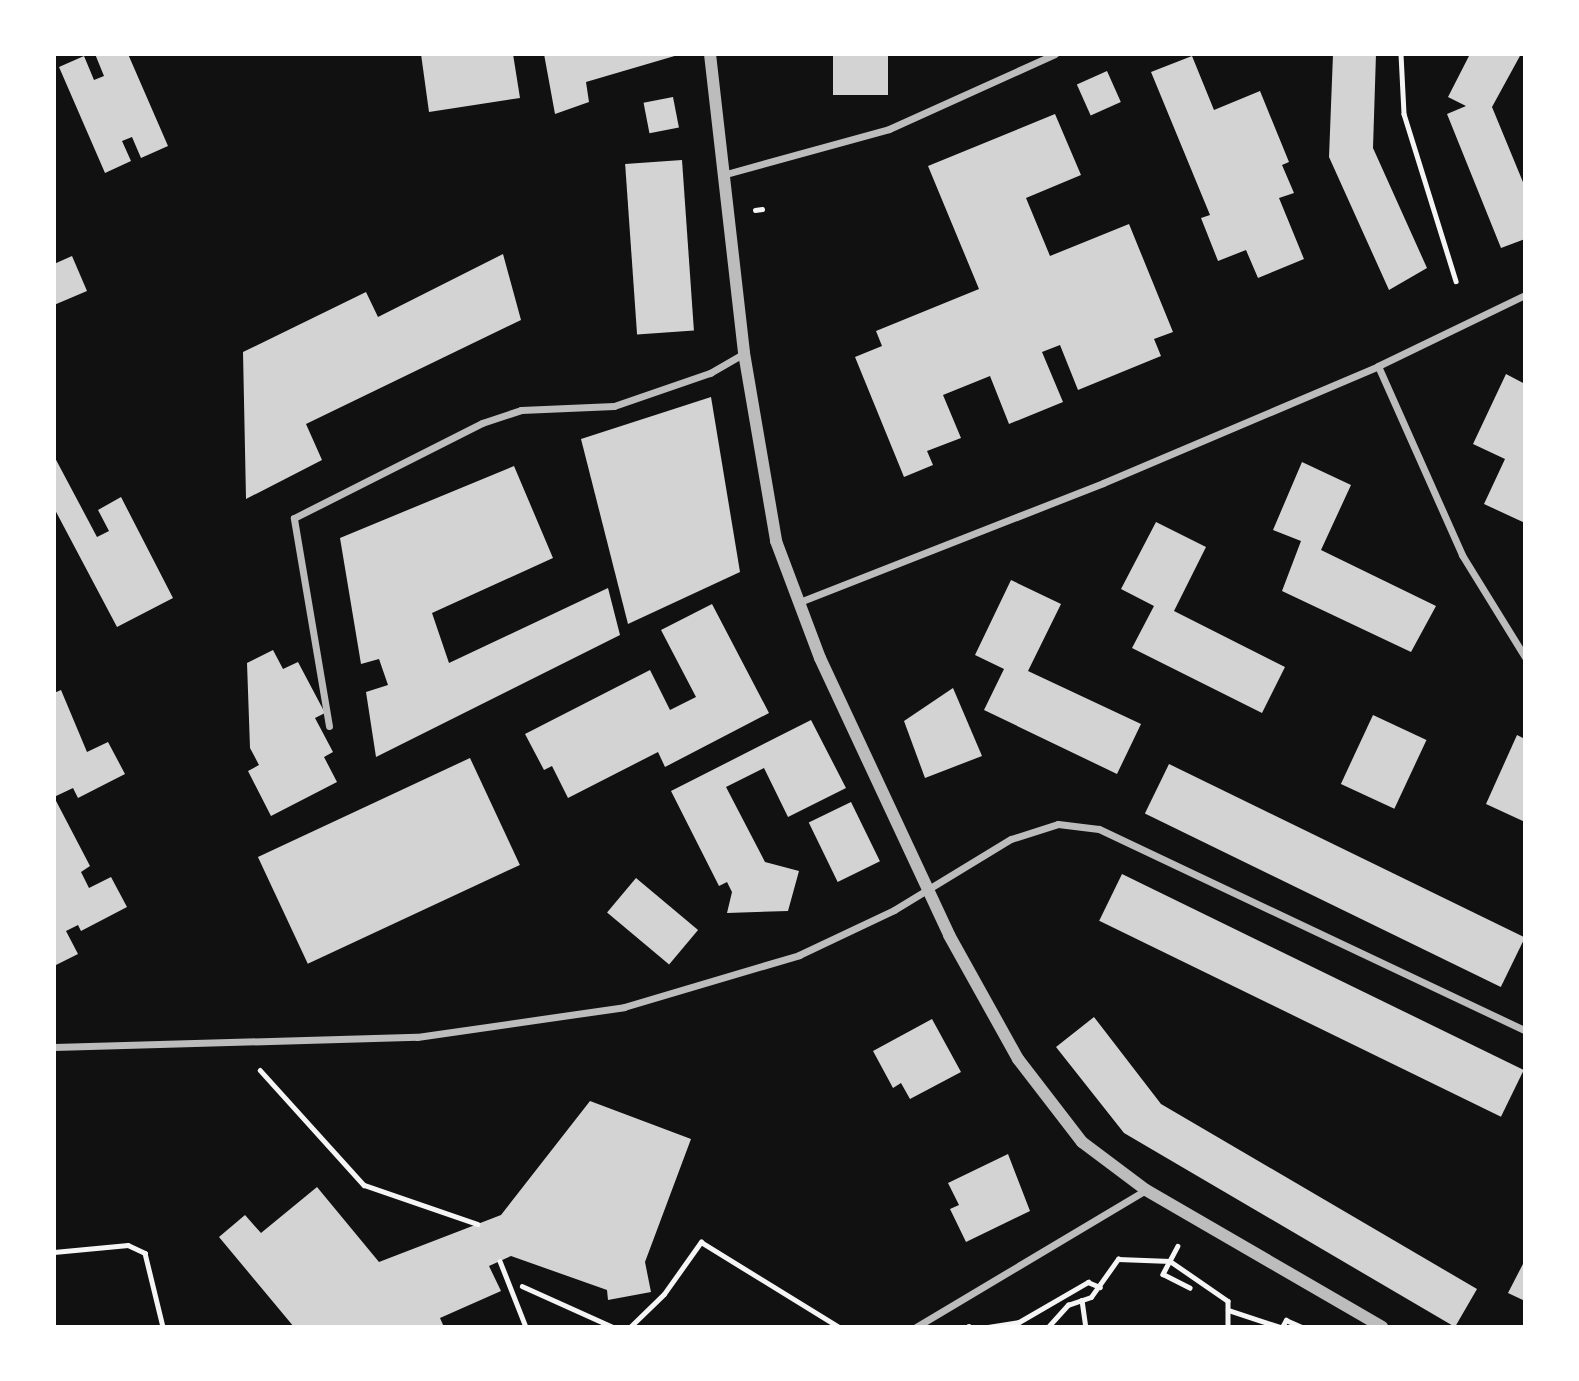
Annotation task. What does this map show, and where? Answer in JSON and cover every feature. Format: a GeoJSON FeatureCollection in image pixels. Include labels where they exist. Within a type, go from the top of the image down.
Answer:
{"type":"FeatureCollection","features":[{"type":"Feature","properties":{"kind":"street"},"geometry":{"type":"LineString","coordinates":[[710,54],[726,174],[744,353],[765,490],[797,603],[926,891],[1036,1087],[1082,1142],[1146,1190],[1382,1327]]}},
{"type":"Feature","properties":{"kind":"street"},"geometry":{"type":"LineString","coordinates":[[726,174],[889,129],[1055,54]]}},
{"type":"Feature","properties":{"kind":"street"},"geometry":{"type":"LineString","coordinates":[[797,603],[1378,366],[1525,295]]}},
{"type":"Feature","properties":{"kind":"street"},"geometry":{"type":"LineString","coordinates":[[330,726],[294,518],[482,423],[521,410],[614,406],[710,373],[744,353]]}},
{"type":"Feature","properties":{"kind":"street"},"geometry":{"type":"LineString","coordinates":[[1378,366],[1462,555],[1525,657]]}},
{"type":"Feature","properties":{"kind":"street"},"geometry":{"type":"LineString","coordinates":[[54,1047],[417,1037],[600,1012],[755,972],[926,891],[1023,833],[1058,824],[1099,829],[1525,1030]]}},
{"type":"Feature","properties":{"kind":"street"},"geometry":{"type":"LineString","coordinates":[[916,1327],[1146,1190]]}},
{"type":"Feature","properties":{"kind":"path"},"geometry":{"type":"LineString","coordinates":[[1401,54],[1404,114],[1457,281]]}},
{"type":"Feature","properties":{"kind":"path"},"geometry":{"type":"LineString","coordinates":[[755,210],[762,209]]}},
{"type":"Feature","properties":{"kind":"path"},"geometry":{"type":"LineString","coordinates":[[260,1070],[364,1185],[477,1224]]}},
{"type":"Feature","properties":{"kind":"path"},"geometry":{"type":"LineString","coordinates":[[629,1327],[664,1294],[701,1242],[839,1327]]}},
{"type":"Feature","properties":{"kind":"path"},"geometry":{"type":"LineString","coordinates":[[54,1252],[128,1245],[145,1253],[163,1327]]}},
{"type":"Feature","properties":{"kind":"path"},"geometry":{"type":"LineString","coordinates":[[1178,1246],[1163,1274],[1190,1289]]}},
{"type":"Feature","properties":{"kind":"path"},"geometry":{"type":"LineString","coordinates":[[1048,1327],[1101,1287],[1118,1259],[1170,1261],[1200,1276],[1228,1301],[1228,1327]]}},
{"type":"Feature","properties":{"kind":"path"},"geometry":{"type":"LineString","coordinates":[[500,1261],[526,1327]]}},
{"type":"Feature","properties":{"kind":"path"},"geometry":{"type":"LineString","coordinates":[[988,1327],[1019,1322],[1088,1282],[1101,1287]]}},
{"type":"Feature","properties":{"kind":"path"},"geometry":{"type":"LineString","coordinates":[[522,1286],[613,1327]]}},
{"type":"Feature","properties":{"kind":"path"},"geometry":{"type":"LineString","coordinates":[[1082,1300],[1086,1327]]}},
{"type":"Feature","properties":{"kind":"path"},"geometry":{"type":"LineString","coordinates":[[1228,1310],[1281,1327],[1286,1320],[1302,1327]]}},
{"type":"Feature","properties":{"kind":"building"},"geometry":{"type":"Polygon","coordinates":[[[95,54],[128,54],[168,146],[141,158],[132,137],[122,141],[131,161],[105,173],[59,67],[84,56],[94,80],[104,76],[95,54]]]}},
{"type":"Feature","properties":{"kind":"building"},"geometry":{"type":"Polygon","coordinates":[[[421,54],[513,54],[520,98],[429,112],[421,54]]]}},
{"type":"Feature","properties":{"kind":"building"},"geometry":{"type":"Polygon","coordinates":[[[544,54],[678,55],[586,82],[589,102],[555,114],[544,54]]]}},
{"type":"Feature","properties":{"kind":"building"},"geometry":{"type":"Polygon","coordinates":[[[833,54],[888,54],[888,95],[833,95],[833,54]]]}},
{"type":"Feature","properties":{"kind":"building"},"geometry":{"type":"Polygon","coordinates":[[[1333,54],[1376,54],[1373,148],[1427,268],[1389,290],[1329,157],[1333,54]]]}},
{"type":"Feature","properties":{"kind":"building"},"geometry":{"type":"Polygon","coordinates":[[[1470,54],[1521,54],[1492,107],[1525,187],[1525,239],[1501,248],[1447,114],[1466,106],[1448,97],[1470,54]]]}},
{"type":"Feature","properties":{"kind":"building"},"geometry":{"type":"Polygon","coordinates":[[[1192,56],[1214,110],[1260,91],[1289,162],[1282,165],[1294,193],[1279,198],[1304,259],[1258,278],[1246,250],[1218,261],[1201,218],[1210,215],[1151,72],[1192,56]]]}},
{"type":"Feature","properties":{"kind":"building"},"geometry":{"type":"Polygon","coordinates":[[[1107,71],[1121,102],[1091,115],[1077,84],[1107,71]]]}},
{"type":"Feature","properties":{"kind":"building"},"geometry":{"type":"Polygon","coordinates":[[[673,97],[679,127],[649,133],[644,103],[673,97]]]}},
{"type":"Feature","properties":{"kind":"building"},"geometry":{"type":"Polygon","coordinates":[[[1055,114],[1081,175],[1026,198],[1050,256],[1129,224],[1173,332],[1154,339],[1161,356],[1078,390],[1060,345],[1042,352],[1063,402],[1009,424],[990,376],[943,395],[961,438],[927,451],[933,465],[904,477],[855,357],[882,346],[876,331],[979,289],[928,166],[1055,114]]]}},
{"type":"Feature","properties":{"kind":"building"},"geometry":{"type":"Polygon","coordinates":[[[682,160],[694,331],[637,335],[625,164],[682,160]]]}},
{"type":"Feature","properties":{"kind":"building"},"geometry":{"type":"Polygon","coordinates":[[[503,254],[521,320],[306,424],[322,460],[246,499],[243,352],[366,292],[378,317],[503,254]]]}},
{"type":"Feature","properties":{"kind":"building"},"geometry":{"type":"Polygon","coordinates":[[[72,256],[87,291],[54,305],[54,264],[72,256]]]}},
{"type":"Feature","properties":{"kind":"building"},"geometry":{"type":"Polygon","coordinates":[[[1506,374],[1525,384],[1525,523],[1484,504],[1505,459],[1473,444],[1506,374]]]}},
{"type":"Feature","properties":{"kind":"building"},"geometry":{"type":"Polygon","coordinates":[[[711,397],[740,572],[628,624],[581,439],[711,397]]]}},
{"type":"Feature","properties":{"kind":"building"},"geometry":{"type":"Polygon","coordinates":[[[54,456],[97,537],[109,531],[98,510],[121,497],[173,598],[117,627],[54,508],[54,456]]]}},
{"type":"Feature","properties":{"kind":"building"},"geometry":{"type":"Polygon","coordinates":[[[1302,462],[1351,485],[1321,550],[1436,606],[1411,652],[1282,591],[1301,541],[1273,530],[1302,462]]]}},
{"type":"Feature","properties":{"kind":"building"},"geometry":{"type":"Polygon","coordinates":[[[514,466],[553,558],[432,613],[449,663],[608,588],[620,635],[376,757],[366,692],[388,685],[379,659],[361,664],[340,538],[514,466]]]}},
{"type":"Feature","properties":{"kind":"building"},"geometry":{"type":"Polygon","coordinates":[[[1156,522],[1206,547],[1174,611],[1285,667],[1262,713],[1132,648],[1154,606],[1121,589],[1156,522]]]}},
{"type":"Feature","properties":{"kind":"building"},"geometry":{"type":"Polygon","coordinates":[[[1011,580],[1061,604],[1028,671],[1141,724],[1117,774],[984,710],[1004,669],[975,655],[1011,580]]]}},
{"type":"Feature","properties":{"kind":"building"},"geometry":{"type":"Polygon","coordinates":[[[712,604],[769,713],[665,767],[658,752],[568,798],[552,766],[544,770],[525,734],[650,670],[670,710],[696,697],[661,630],[712,604]]]}},
{"type":"Feature","properties":{"kind":"building"},"geometry":{"type":"Polygon","coordinates":[[[273,650],[283,669],[298,662],[325,713],[315,718],[333,752],[324,757],[337,782],[271,816],[248,771],[259,765],[250,748],[247,663],[273,650]]]}},
{"type":"Feature","properties":{"kind":"building"},"geometry":{"type":"Polygon","coordinates":[[[953,688],[982,756],[925,778],[904,721],[953,688]]]}},
{"type":"Feature","properties":{"kind":"building"},"geometry":{"type":"Polygon","coordinates":[[[61,690],[87,752],[108,742],[125,774],[78,798],[73,788],[54,797],[54,693],[61,690]]]}},
{"type":"Feature","properties":{"kind":"building"},"geometry":{"type":"Polygon","coordinates":[[[1373,715],[1426,740],[1394,809],[1341,784],[1373,715]]]}},
{"type":"Feature","properties":{"kind":"building"},"geometry":{"type":"Polygon","coordinates":[[[811,720],[846,788],[788,817],[764,768],[726,787],[765,862],[799,871],[788,911],[727,913],[732,892],[727,882],[719,886],[671,791],[811,720]]]}},
{"type":"Feature","properties":{"kind":"building"},"geometry":{"type":"Polygon","coordinates":[[[1517,735],[1525,739],[1525,822],[1486,804],[1517,735]]]}},
{"type":"Feature","properties":{"kind":"building"},"geometry":{"type":"Polygon","coordinates":[[[470,758],[520,865],[308,964],[258,857],[470,758]]]}},
{"type":"Feature","properties":{"kind":"building"},"geometry":{"type":"Polygon","coordinates":[[[1169,764],[1525,938],[1501,987],[1145,813],[1169,764]]]}},
{"type":"Feature","properties":{"kind":"building"},"geometry":{"type":"Polygon","coordinates":[[[54,797],[90,866],[81,872],[89,888],[111,877],[127,907],[81,931],[78,925],[66,931],[78,954],[54,966],[54,797]]]}},
{"type":"Feature","properties":{"kind":"building"},"geometry":{"type":"Polygon","coordinates":[[[851,802],[880,861],[838,882],[809,823],[851,802]]]}},
{"type":"Feature","properties":{"kind":"building"},"geometry":{"type":"Polygon","coordinates":[[[1122,874],[1524,1070],[1501,1117],[1099,921],[1122,874]]]}},
{"type":"Feature","properties":{"kind":"building"},"geometry":{"type":"Polygon","coordinates":[[[636,878],[698,930],[669,965],[607,912],[636,878]]]}},
{"type":"Feature","properties":{"kind":"building"},"geometry":{"type":"Polygon","coordinates":[[[1094,1017],[1161,1104],[1477,1289],[1455,1327],[1124,1133],[1056,1047],[1094,1017]]]}},
{"type":"Feature","properties":{"kind":"building"},"geometry":{"type":"Polygon","coordinates":[[[932,1019],[961,1072],[910,1099],[901,1083],[893,1088],[873,1051],[932,1019]]]}},
{"type":"Feature","properties":{"kind":"building"},"geometry":{"type":"Polygon","coordinates":[[[590,1101],[691,1139],[645,1262],[651,1292],[608,1300],[607,1290],[511,1256],[489,1266],[501,1291],[440,1318],[444,1327],[294,1327],[219,1237],[245,1215],[261,1233],[317,1187],[379,1262],[501,1215],[590,1101]]]}},
{"type":"Feature","properties":{"kind":"building"},"geometry":{"type":"Polygon","coordinates":[[[1008,1154],[1030,1211],[966,1242],[950,1209],[959,1205],[948,1183],[1008,1154]]]}},
{"type":"Feature","properties":{"kind":"building"},"geometry":{"type":"Polygon","coordinates":[[[1525,1260],[1525,1301],[1508,1293],[1525,1260]]]}}]}
